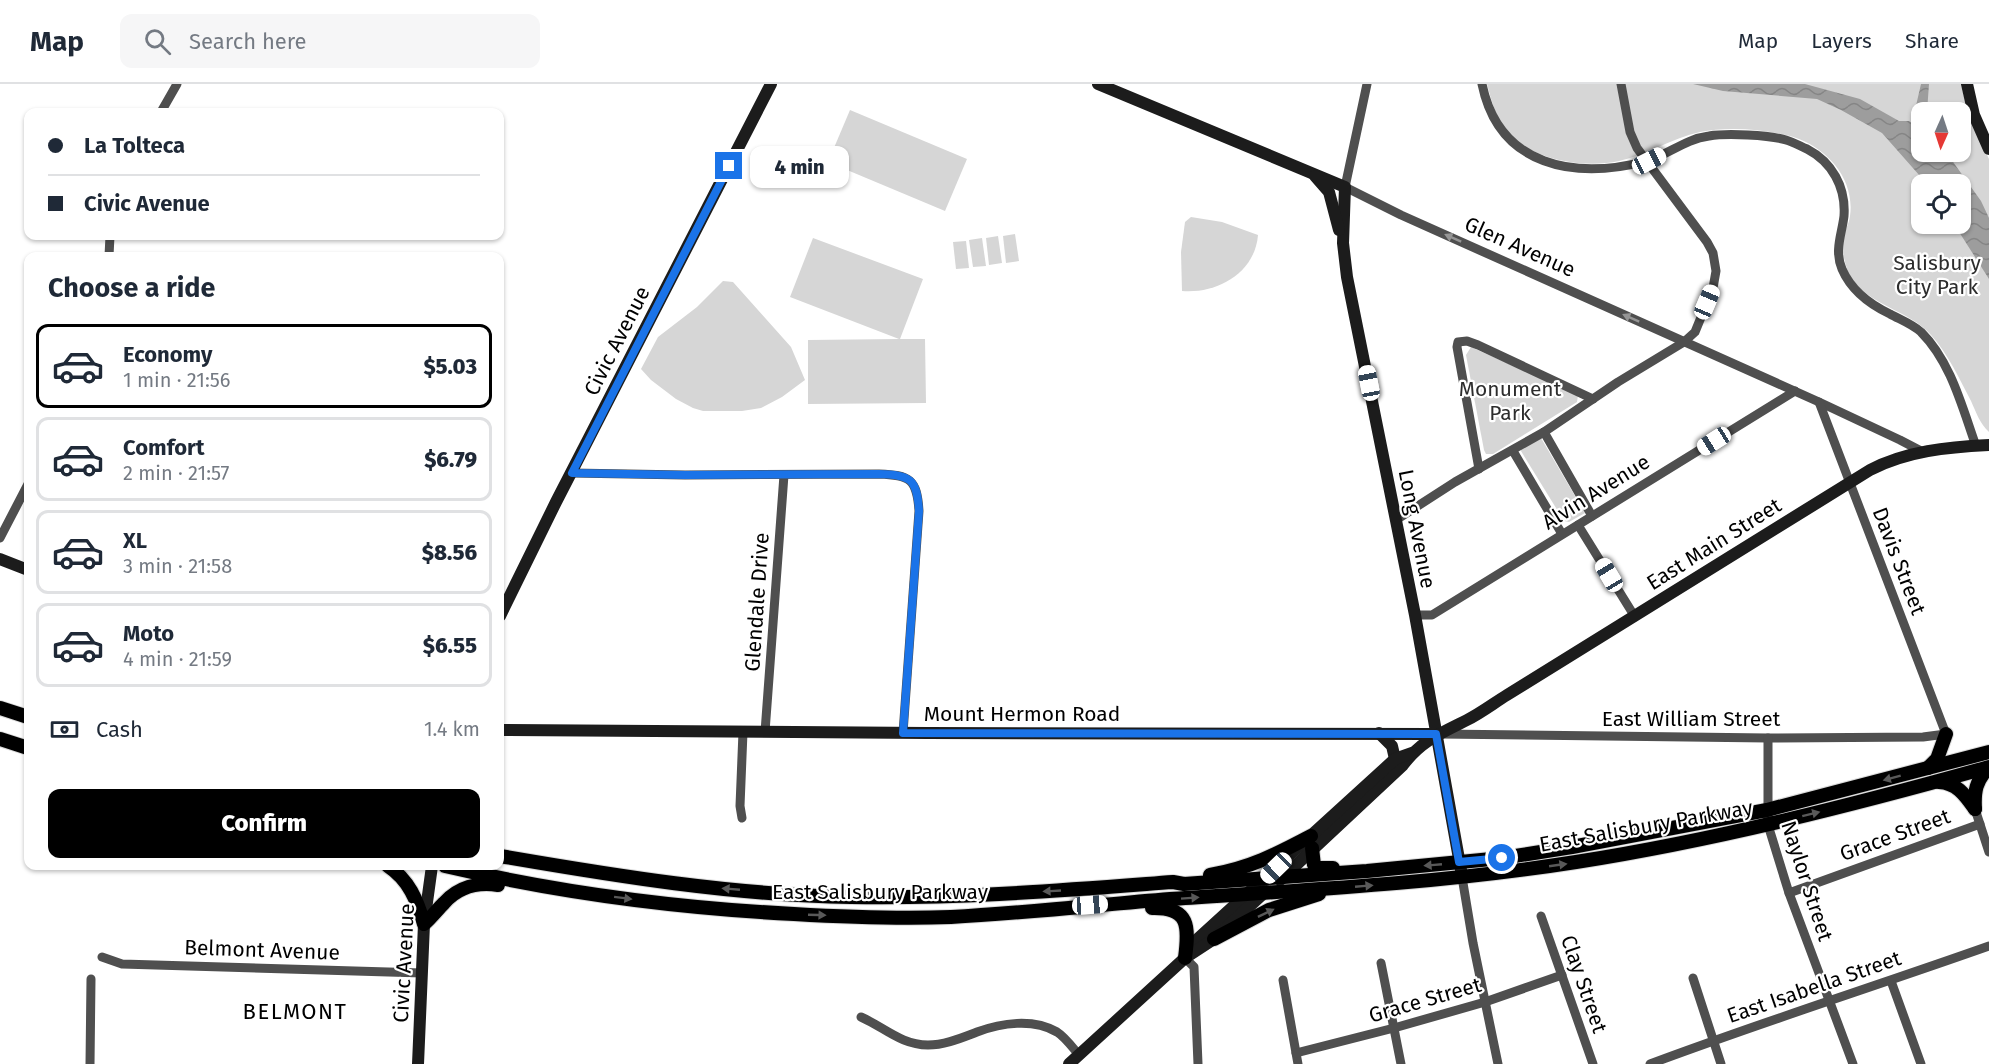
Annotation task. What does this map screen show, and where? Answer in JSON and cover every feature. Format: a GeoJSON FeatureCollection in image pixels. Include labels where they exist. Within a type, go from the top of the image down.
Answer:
{"type":"FeatureCollection","features":[{"type":"Feature","properties":{"kind":"main road","name":"Civic Avenue"},"geometry":{"type":"LineString","coordinates":[[504,608],[771,84]]}},
{"type":"Feature","properties":{"kind":"main road","name":"Glen Avenue"},"geometry":{"type":"LineString","coordinates":[[1098,84],[1345,187]]}},
{"type":"Feature","properties":{"kind":"main road"},"geometry":{"type":"LineString","coordinates":[[1967,84],[1974,115],[1989,149]]}},
{"type":"Feature","properties":{"kind":"main road"},"geometry":{"type":"LineString","coordinates":[[1312,174],[1329,192],[1343,243]]}},
{"type":"Feature","properties":{"kind":"main road","name":"Long Avenue"},"geometry":{"type":"LineString","coordinates":[[1345,187],[1343,243],[1347,277],[1396,520],[1462,877]]}},
{"type":"Feature","properties":{"kind":"main road","name":"East Main Street"},"geometry":{"type":"LineString","coordinates":[[1069,1064],[1185,958],[1214,939],[1264,886],[1436,734],[1469,719],[1883,463],[1923,452],[1983,446]]}},
{"type":"Feature","properties":{"kind":"main road"},"geometry":{"type":"LineString","coordinates":[[0,559],[24,568]]}},
{"type":"Feature","properties":{"kind":"main road"},"geometry":{"type":"LineString","coordinates":[[0,708],[24,716]]}},
{"type":"Feature","properties":{"kind":"main road","name":"Mount Hermon Road"},"geometry":{"type":"LineString","coordinates":[[504,730],[1436,734]]}},
{"type":"Feature","properties":{"kind":"main road"},"geometry":{"type":"LineString","coordinates":[[1379,734],[1392,746],[1395,759]]}},
{"type":"Feature","properties":{"kind":"main road"},"geometry":{"type":"LineString","coordinates":[[1946,734],[1959,753],[1970,757]]}},
{"type":"Feature","properties":{"kind":"main road"},"geometry":{"type":"LineString","coordinates":[[1925,769],[1937,759],[1946,734]]}},
{"type":"Feature","properties":{"kind":"main road"},"geometry":{"type":"LineString","coordinates":[[0,739],[24,747]]}},
{"type":"Feature","properties":{"kind":"main road","name":"East Salisbury Parkway"},"geometry":{"type":"LineString","coordinates":[[463,870],[565,890],[725,910],[856,917],[950,917],[1249,894],[1282,878],[1459,862],[1572,848],[1767,810],[1989,752]]}},
{"type":"Feature","properties":{"kind":"main road","name":"East Main Street"},"geometry":{"type":"LineString","coordinates":[[1282,878],[1312,842],[1395,759],[1412,753]]}},
{"type":"Feature","properties":{"kind":"main road"},"geometry":{"type":"LineString","coordinates":[[1975,809],[1974,792],[1977,783],[1989,767]]}},
{"type":"Feature","properties":{"kind":"main road","name":"East Salisbury Parkway"},"geometry":{"type":"LineString","coordinates":[[504,857],[616,876],[756,892],[850,897],[1019,893],[1173,882],[1340,888],[1462,877],[1615,856],[1768,825],[1989,767]]}},
{"type":"Feature","properties":{"kind":"main road"},"geometry":{"type":"LineString","coordinates":[[1936,782],[1948,783],[1958,788],[1975,809]]}},
{"type":"Feature","properties":{"kind":"main road"},"geometry":{"type":"LineString","coordinates":[[1173,882],[1184,878],[1237,870],[1312,842],[1313,861],[1317,867],[1345,867],[1367,871]]}},
{"type":"Feature","properties":{"kind":"main road"},"geometry":{"type":"LineString","coordinates":[[504,849],[592,865],[616,876]]}},
{"type":"Feature","properties":{"kind":"main road"},"geometry":{"type":"LineString","coordinates":[[393,870],[406,881],[424,924],[455,892],[482,883],[538,892],[565,890]]}},
{"type":"Feature","properties":{"kind":"main road","name":"Civic Avenue"},"geometry":{"type":"LineString","coordinates":[[418,1064],[424,924],[431,870]]}},
{"type":"Feature","properties":{"kind":"main road"},"geometry":{"type":"LineString","coordinates":[[1214,939],[1269,910],[1340,888]]}},
{"type":"Feature","properties":{"kind":"main road","name":"East Main Street"},"geometry":{"type":"LineString","coordinates":[[1185,958],[1191,945],[1249,894]]}},
{"type":"Feature","properties":{"kind":"main road"},"geometry":{"type":"LineString","coordinates":[[1090,905],[1131,909],[1172,909],[1185,920],[1188,926],[1185,958]]}},
{"type":"Feature","properties":{"kind":"street"},"geometry":{"type":"LineString","coordinates":[[163,108],[177,84]]}},
{"type":"Feature","properties":{"kind":"street"},"geometry":{"type":"LineString","coordinates":[[1345,187],[1367,84]]}},
{"type":"Feature","properties":{"kind":"street"},"geometry":{"type":"LineString","coordinates":[[1482,84],[1491,112],[1508,139],[1540,160],[1576,169],[1596,170],[1649,161],[1695,139],[1732,135],[1786,140],[1809,150],[1826,161],[1838,178],[1844,198],[1844,216],[1838,241],[1840,266],[1847,280],[1864,298],[1921,332],[1942,359],[1983,446]]}},
{"type":"Feature","properties":{"kind":"street"},"geometry":{"type":"LineString","coordinates":[[1396,520],[1544,432],[1684,342],[1695,332],[1713,288],[1716,271],[1713,253],[1649,161],[1637,148],[1630,132],[1622,84]]}},
{"type":"Feature","properties":{"kind":"street","name":"Glen Avenue"},"geometry":{"type":"LineString","coordinates":[[1345,187],[1401,215],[1819,402],[1923,452]]}},
{"type":"Feature","properties":{"kind":"street"},"geometry":{"type":"LineString","coordinates":[[1479,469],[1462,382],[1458,342],[1467,341],[1478,345],[1593,399]]}},
{"type":"Feature","properties":{"kind":"street","name":"Alvin Avenue"},"geometry":{"type":"LineString","coordinates":[[1414,615],[1432,615],[1794,391]]}},
{"type":"Feature","properties":{"kind":"street","name":"Davis Street"},"geometry":{"type":"LineString","coordinates":[[1819,402],[1946,734]]}},
{"type":"Feature","properties":{"kind":"street"},"geometry":{"type":"LineString","coordinates":[[1544,432],[1592,516]]}},
{"type":"Feature","properties":{"kind":"street"},"geometry":{"type":"LineString","coordinates":[[1513,451],[1562,534]]}},
{"type":"Feature","properties":{"kind":"street"},"geometry":{"type":"LineString","coordinates":[[572,473],[894,474],[909,479],[914,485],[919,511],[903,733]]}},
{"type":"Feature","properties":{"kind":"street","name":"Glendale Drive"},"geometry":{"type":"LineString","coordinates":[[765,732],[784,475]]}},
{"type":"Feature","properties":{"kind":"street"},"geometry":{"type":"LineString","coordinates":[[0,538],[24,492]]}},
{"type":"Feature","properties":{"kind":"street"},"geometry":{"type":"LineString","coordinates":[[1578,525],[1635,616]]}},
{"type":"Feature","properties":{"kind":"street"},"geometry":{"type":"LineString","coordinates":[[742,818],[740,806],[743,732]]}},
{"type":"Feature","properties":{"kind":"street","name":"East William Street"},"geometry":{"type":"LineString","coordinates":[[1436,734],[1768,738],[1923,737],[1946,734]]}},
{"type":"Feature","properties":{"kind":"street","name":"Naylor Street"},"geometry":{"type":"LineString","coordinates":[[1768,738],[1768,825],[1789,892],[1853,1064]]}},
{"type":"Feature","properties":{"kind":"street"},"geometry":{"type":"LineString","coordinates":[[1975,809],[1989,852]]}},
{"type":"Feature","properties":{"kind":"street","name":"Grace Street"},"geometry":{"type":"LineString","coordinates":[[1789,892],[1980,825]]}},
{"type":"Feature","properties":{"kind":"street"},"geometry":{"type":"LineString","coordinates":[[1462,877],[1498,1064]]}},
{"type":"Feature","properties":{"kind":"street","name":"Clay Street"},"geometry":{"type":"LineString","coordinates":[[1541,916],[1593,1064]]}},
{"type":"Feature","properties":{"kind":"street","name":"East Isabella Street"},"geometry":{"type":"LineString","coordinates":[[1650,1064],[1989,946]]}},
{"type":"Feature","properties":{"kind":"street","name":"Belmont Avenue"},"geometry":{"type":"LineString","coordinates":[[102,957],[122,964],[422,972]]}},
{"type":"Feature","properties":{"kind":"street"},"geometry":{"type":"LineString","coordinates":[[1185,958],[1194,968],[1198,1064]]}},
{"type":"Feature","properties":{"kind":"street"},"geometry":{"type":"LineString","coordinates":[[1381,963],[1401,1064]]}},
{"type":"Feature","properties":{"kind":"street","name":"Grace Street"},"geometry":{"type":"LineString","coordinates":[[1296,1053],[1485,1002],[1562,975]]}},
{"type":"Feature","properties":{"kind":"street"},"geometry":{"type":"LineString","coordinates":[[1693,978],[1720,1064]]}},
{"type":"Feature","properties":{"kind":"street"},"geometry":{"type":"LineString","coordinates":[[90,1064],[91,979]]}},
{"type":"Feature","properties":{"kind":"street"},"geometry":{"type":"LineString","coordinates":[[1282,980],[1298,1064]]}},
{"type":"Feature","properties":{"kind":"street"},"geometry":{"type":"LineString","coordinates":[[1892,981],[1921,1064]]}},
{"type":"Feature","properties":{"kind":"street"},"geometry":{"type":"LineString","coordinates":[[861,1017],[902,1040],[927,1045],[942,1044],[998,1025],[1043,1026],[1059,1033],[1079,1055]]}},
{"type":"Feature","properties":{"kind":"green space","name":"Salisbury City Park"},"geometry":{"type":"Polygon","coordinates":[[[1487,84],[1961,84],[1965,102],[1911,102],[1911,162],[1971,162],[1971,120],[1989,159],[1989,432],[1981,422],[1948,358],[1931,335],[1912,319],[1868,295],[1851,277],[1845,263],[1843,238],[1849,222],[1851,203],[1844,179],[1830,159],[1821,151],[1799,139],[1776,133],[1723,129],[1679,138],[1640,155],[1619,161],[1574,163],[1528,149],[1506,130],[1494,108],[1487,84]]]}},
{"type":"Feature","properties":{"kind":"green space"},"geometry":{"type":"Polygon","coordinates":[[[850,110],[967,159],[945,211],[828,162],[850,110]]]}},
{"type":"Feature","properties":{"kind":"green space"},"geometry":{"type":"Polygon","coordinates":[[[1191,217],[1222,222],[1258,235],[1250,260],[1232,278],[1208,289],[1182,291],[1181,252],[1185,222],[1191,217]]]}},
{"type":"Feature","properties":{"kind":"green space"},"geometry":{"type":"Polygon","coordinates":[[[1015,234],[1019,261],[1006,263],[1003,236],[1015,234]]]}},
{"type":"Feature","properties":{"kind":"green space"},"geometry":{"type":"Polygon","coordinates":[[[998,236],[1002,263],[989,265],[986,238],[998,236]]]}},
{"type":"Feature","properties":{"kind":"green space"},"geometry":{"type":"Polygon","coordinates":[[[813,238],[923,279],[900,339],[925,339],[926,403],[808,404],[808,340],[899,339],[790,297],[813,238]]]}},
{"type":"Feature","properties":{"kind":"green space"},"geometry":{"type":"Polygon","coordinates":[[[982,238],[986,266],[973,267],[969,240],[982,238]]]}},
{"type":"Feature","properties":{"kind":"green space"},"geometry":{"type":"Polygon","coordinates":[[[966,241],[969,268],[956,269],[953,242],[966,241]]]}},
{"type":"Feature","properties":{"kind":"green space"},"geometry":{"type":"Polygon","coordinates":[[[723,281],[733,282],[791,347],[805,380],[782,397],[761,408],[742,411],[703,411],[693,408],[676,399],[651,380],[641,369],[658,337],[697,307],[723,281]]]}},
{"type":"Feature","properties":{"kind":"green space","name":"Monument Park"},"geometry":{"type":"Polygon","coordinates":[[[1471,347],[1578,395],[1577,402],[1493,454],[1486,454],[1466,355],[1471,347]]]}},
{"type":"Feature","properties":{"kind":"green space"},"geometry":{"type":"Polygon","coordinates":[[[1541,438],[1585,513],[1569,522],[1564,521],[1521,451],[1521,448],[1541,438]]]}},
{"type":"Feature","properties":{"kind":"water"},"geometry":{"type":"Polygon","coordinates":[[[1693,84],[1805,84],[1860,99],[1899,121],[1911,122],[1911,162],[1953,162],[1962,174],[1918,174],[1882,133],[1817,99],[1723,91],[1693,84]]]}},
{"type":"Feature","properties":{"kind":"water"},"geometry":{"type":"Polygon","coordinates":[[[1921,84],[1929,84],[1928,102],[1917,102],[1921,84]]]}},
{"type":"Feature","properties":{"kind":"water"},"geometry":{"type":"Polygon","coordinates":[[[1971,187],[1989,218],[1989,279],[1960,234],[1971,234],[1971,187]]]}},
{"type":"Feature","properties":{"kind":"district","name":"BELMONT"},"geometry":{"type":"Point","coordinates":[295,1011]}},
{"type":"Feature","properties":{"kind":"route"},"geometry":{"type":"LineString","coordinates":[[729,166],[572,473],[629,475],[894,474],[903,476],[914,485],[919,511],[903,733],[1436,734],[1459,862],[1502,858]]}}]}
